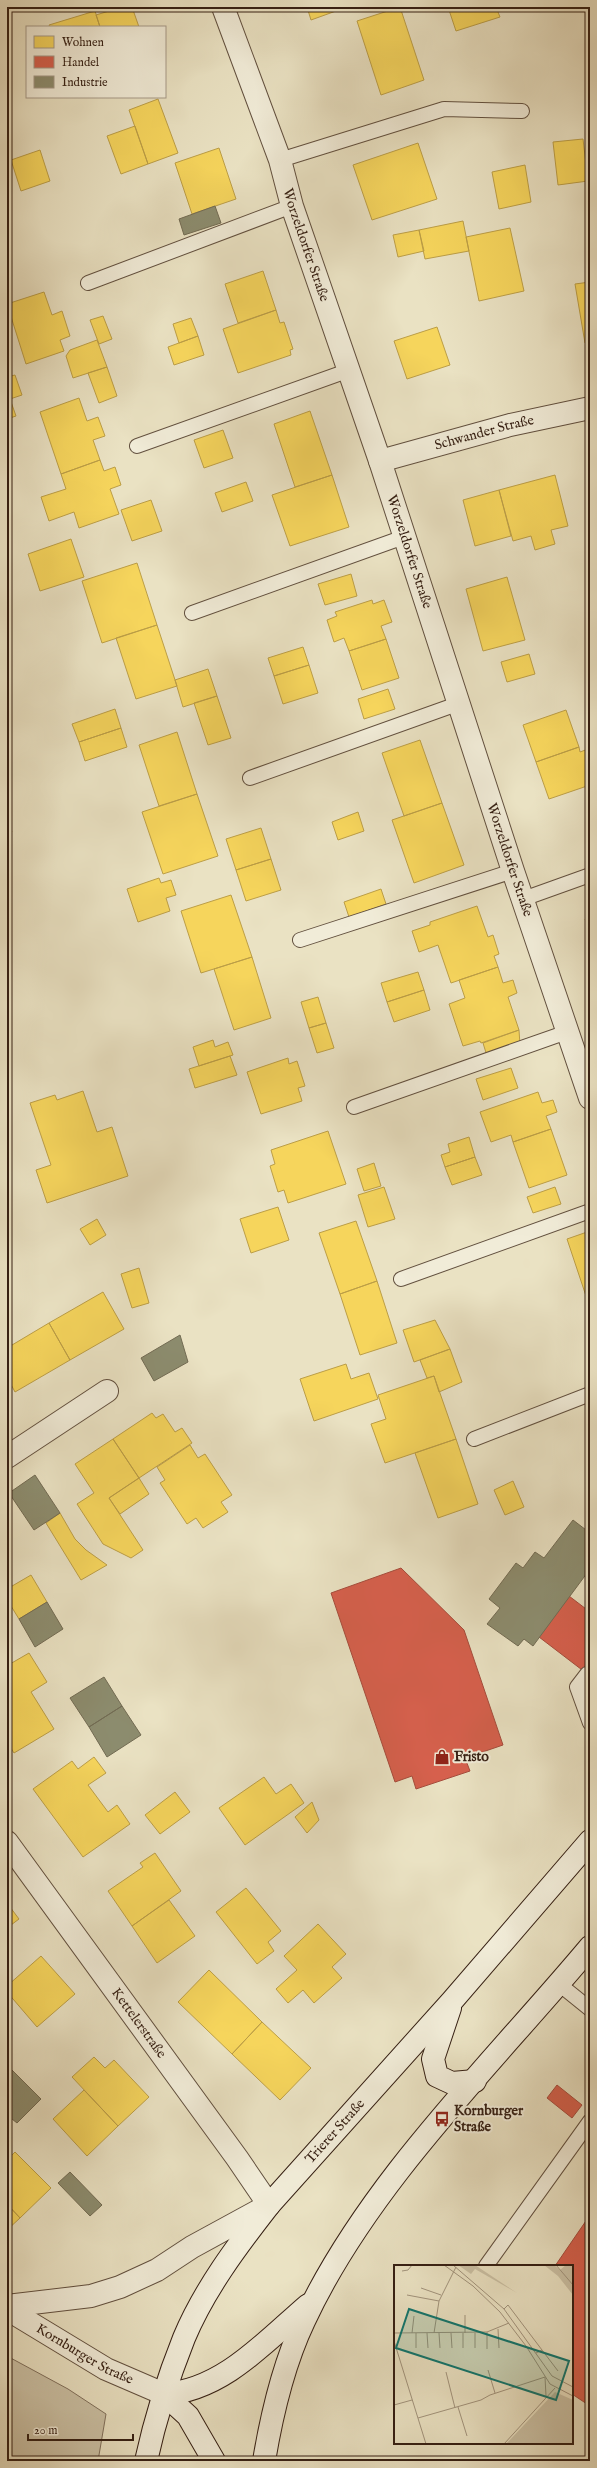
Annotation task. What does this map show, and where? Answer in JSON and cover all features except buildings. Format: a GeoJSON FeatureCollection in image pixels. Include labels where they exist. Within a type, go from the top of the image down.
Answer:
{"type":"FeatureCollection","features":[{"type":"Feature","properties":{"kind":"street","name":"Worzeldorfer Straße"},"geometry":{"type":"LineString","coordinates":[[223,7],[280,160],[292,206],[380,461],[566,1032],[590,1098]]}},
{"type":"Feature","properties":{"kind":"street","name":"Schwander Straße"},"geometry":{"type":"LineString","coordinates":[[380,461],[510,425],[590,408]]}},
{"type":"Feature","properties":{"kind":"street"},"geometry":{"type":"LineString","coordinates":[[7,1457],[107,1391]]}},
{"type":"Feature","properties":{"kind":"street","name":"Trierer Straße"},"geometry":{"type":"LineString","coordinates":[[146,2461],[164,2394],[184,2338],[198,2310],[248,2232],[269,2205],[452,2002],[590,1841]]}},
{"type":"Feature","properties":{"kind":"street","name":"Kettelerstraße"},"geometry":{"type":"LineString","coordinates":[[7,1842],[237,2158],[269,2205]]}},
{"type":"Feature","properties":{"kind":"street"},"geometry":{"type":"LineString","coordinates":[[264,2461],[277,2395],[303,2322],[341,2252],[378,2198],[474,2081],[559,1984],[590,1946]]}},
{"type":"Feature","properties":{"kind":"street"},"geometry":{"type":"LineString","coordinates":[[452,2002],[433,2059],[434,2067],[437,2076],[445,2081],[452,2083],[474,2081]]}},
{"type":"Feature","properties":{"kind":"street","name":"Kornburger Straße"},"geometry":{"type":"LineString","coordinates":[[7,2306],[91,2296],[120,2288],[157,2270],[192,2247],[269,2205]]}},
{"type":"Feature","properties":{"kind":"street"},"geometry":{"type":"LineString","coordinates":[[164,2394],[177,2393],[213,2381],[251,2354],[314,2301]]}},
{"type":"Feature","properties":{"kind":"street","name":"Kornburger Straße"},"geometry":{"type":"LineString","coordinates":[[7,2309],[106,2369],[164,2394]]}},
{"type":"Feature","properties":{"kind":"street"},"geometry":{"type":"LineString","coordinates":[[164,2394],[188,2416],[214,2461]]}},
{"type":"Feature","properties":{"kind":"lane"},"geometry":{"type":"LineString","coordinates":[[280,160],[444,109],[522,111]]}},
{"type":"Feature","properties":{"kind":"lane"},"geometry":{"type":"LineString","coordinates":[[88,282],[292,206]]}},
{"type":"Feature","properties":{"kind":"lane"},"geometry":{"type":"LineString","coordinates":[[137,446],[348,371]]}},
{"type":"Feature","properties":{"kind":"lane"},"geometry":{"type":"LineString","coordinates":[[192,613],[404,537]]}},
{"type":"Feature","properties":{"kind":"lane"},"geometry":{"type":"LineString","coordinates":[[250,778],[460,704]]}},
{"type":"Feature","properties":{"kind":"lane"},"geometry":{"type":"LineString","coordinates":[[300,940],[513,871]]}},
{"type":"Feature","properties":{"kind":"lane"},"geometry":{"type":"LineString","coordinates":[[523,899],[590,875]]}},
{"type":"Feature","properties":{"kind":"lane"},"geometry":{"type":"LineString","coordinates":[[354,1107],[566,1032]]}},
{"type":"Feature","properties":{"kind":"lane"},"geometry":{"type":"LineString","coordinates":[[401,1279],[590,1211]]}},
{"type":"Feature","properties":{"kind":"lane"},"geometry":{"type":"LineString","coordinates":[[474,1439],[590,1394]]}},
{"type":"Feature","properties":{"kind":"lane"},"geometry":{"type":"LineString","coordinates":[[587,1674],[577,1687],[590,1723]]}},
{"type":"Feature","properties":{"kind":"lane"},"geometry":{"type":"LineString","coordinates":[[559,1984],[590,2009]]}},
{"type":"Feature","properties":{"kind":"lane"},"geometry":{"type":"LineString","coordinates":[[487,2265],[590,2120]]}},
{"type":"Feature","properties":{"kind":"shaded area"},"geometry":{"type":"Polygon","coordinates":[[[7,2356],[68,2389],[106,2414],[98,2461],[7,2461],[7,2356]]]}},
{"type":"Feature","properties":{"kind":"place","name":"Fristo"},"geometry":{"type":"Point","coordinates":[442,1757]}},
{"type":"Feature","properties":{"kind":"place","name":"Kornburger Straße"},"geometry":{"type":"Point","coordinates":[442,2119]}}]}
